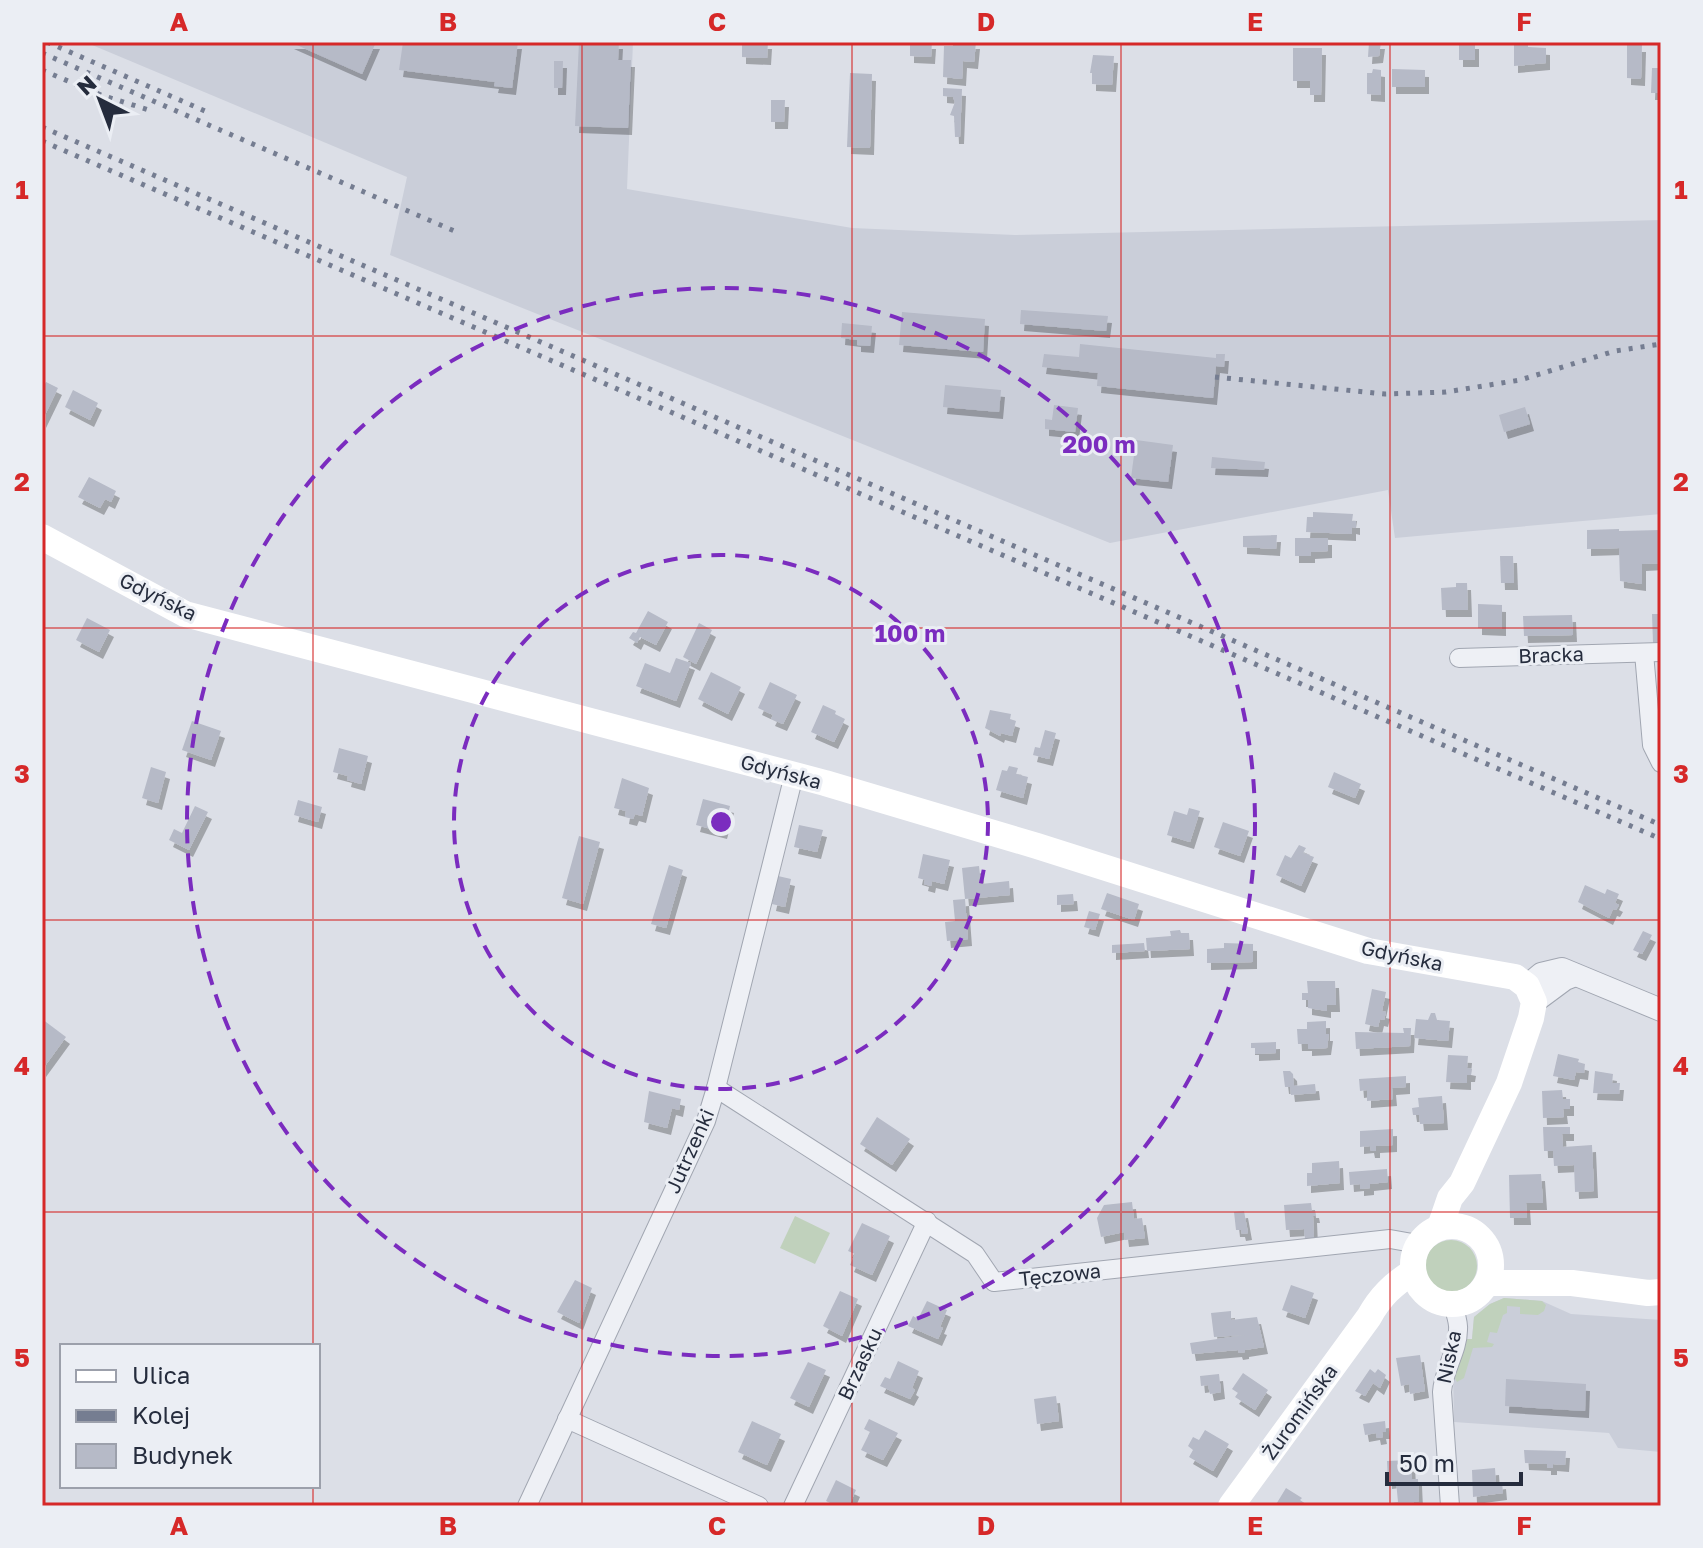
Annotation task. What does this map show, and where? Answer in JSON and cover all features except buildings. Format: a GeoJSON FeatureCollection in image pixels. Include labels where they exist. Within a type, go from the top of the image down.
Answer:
{"type":"FeatureCollection","features":[{"type":"Feature","properties":{"kind":"main road","name":"Gdyńska"},"geometry":{"type":"LineString","coordinates":[[42,537],[185,614],[794,775],[1037,846],[1368,951],[1515,977],[1531,994]]}},
{"type":"Feature","properties":{"kind":"main road"},"geometry":{"type":"LineString","coordinates":[[1452,1227],[1450,1198],[1462,1183],[1509,1083],[1531,994]]}},
{"type":"Feature","properties":{"kind":"main road"},"geometry":{"type":"LineString","coordinates":[[1452,1227],[1482,1240],[1489,1272],[1479,1294],[1467,1302],[1453,1305],[1435,1301],[1417,1281],[1413,1258],[1418,1244],[1427,1234],[1452,1227]]}},
{"type":"Feature","properties":{"kind":"main road"},"geometry":{"type":"LineString","coordinates":[[1489,1272],[1648,1293],[1661,1292]]}},
{"type":"Feature","properties":{"kind":"main road","name":"Żuromińska"},"geometry":{"type":"LineString","coordinates":[[1231,1506],[1377,1302],[1393,1284],[1417,1281]]}},
{"type":"Feature","properties":{"kind":"street","name":"Bracka"},"geometry":{"type":"LineString","coordinates":[[1459,658],[1652,652],[1652,745],[1661,763]]}},
{"type":"Feature","properties":{"kind":"street","name":"Jutrzenki"},"geometry":{"type":"LineString","coordinates":[[527,1506],[706,1121],[794,775]]}},
{"type":"Feature","properties":{"kind":"street"},"geometry":{"type":"LineString","coordinates":[[1531,994],[1541,974],[1562,969],[1661,1010]]}},
{"type":"Feature","properties":{"kind":"street","name":"Tęczowa"},"geometry":{"type":"LineString","coordinates":[[716,1088],[975,1254],[994,1282],[1390,1239],[1418,1244]]}},
{"type":"Feature","properties":{"kind":"street","name":"Brzasku"},"geometry":{"type":"LineString","coordinates":[[793,1506],[927,1221]]}},
{"type":"Feature","properties":{"kind":"street","name":"Niska"},"geometry":{"type":"LineString","coordinates":[[1450,1506],[1442,1380],[1458,1335],[1453,1305]]}},
{"type":"Feature","properties":{"kind":"street"},"geometry":{"type":"LineString","coordinates":[[567,1419],[759,1506]]}},
{"type":"Feature","properties":{"kind":"shaded area"},"geometry":{"type":"Polygon","coordinates":[[[85,42],[633,42],[627,189],[852,228],[1015,235],[1661,220],[1661,514],[1395,538],[1388,490],[1110,543],[390,255],[407,177],[85,42]]]}},
{"type":"Feature","properties":{"kind":"shaded area"},"geometry":{"type":"Polygon","coordinates":[[[1504,1298],[1542,1301],[1571,1314],[1661,1320],[1661,1452],[1618,1448],[1609,1433],[1454,1422],[1453,1372],[1465,1339],[1472,1339],[1474,1317],[1490,1304],[1504,1298]]]}},
{"type":"Feature","properties":{"kind":"green space"},"geometry":{"type":"Polygon","coordinates":[[[795,1216],[830,1233],[815,1264],[780,1248],[795,1216]]]}},
{"type":"Feature","properties":{"kind":"green space"},"geometry":{"type":"Polygon","coordinates":[[[1451,1240],[1469,1248],[1477,1266],[1469,1284],[1451,1292],[1433,1284],[1425,1266],[1433,1248],[1451,1240]]]}},
{"type":"Feature","properties":{"kind":"green space"},"geometry":{"type":"Polygon","coordinates":[[[1504,1298],[1542,1301],[1546,1305],[1538,1315],[1520,1314],[1520,1307],[1507,1306],[1507,1313],[1503,1315],[1497,1333],[1490,1332],[1487,1342],[1494,1344],[1492,1347],[1473,1348],[1464,1378],[1457,1382],[1453,1375],[1465,1339],[1472,1339],[1474,1317],[1490,1304],[1504,1298]]]}},
{"type":"Feature","properties":{"kind":"railway"},"geometry":{"type":"LineString","coordinates":[[47,42],[205,111]]}},
{"type":"Feature","properties":{"kind":"railway"},"geometry":{"type":"LineString","coordinates":[[42,53],[459,233]]}},
{"type":"Feature","properties":{"kind":"railway"},"geometry":{"type":"LineString","coordinates":[[42,70],[101,95],[149,110]]}},
{"type":"Feature","properties":{"kind":"railway"},"geometry":{"type":"LineString","coordinates":[[42,127],[1661,825]]}},
{"type":"Feature","properties":{"kind":"railway"},"geometry":{"type":"LineString","coordinates":[[42,141],[1661,839]]}},
{"type":"Feature","properties":{"kind":"railway"},"geometry":{"type":"LineString","coordinates":[[1215,377],[1385,394],[1446,392],[1520,380],[1615,351],[1661,344]]}}]}
